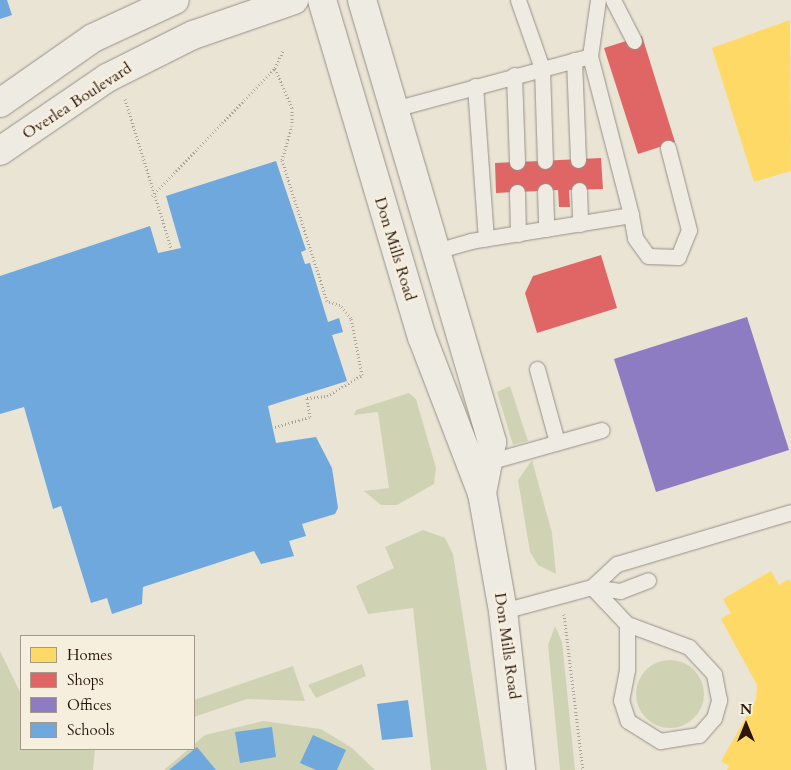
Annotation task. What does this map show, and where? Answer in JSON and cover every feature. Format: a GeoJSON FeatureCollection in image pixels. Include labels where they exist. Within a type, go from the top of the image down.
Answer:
{"type":"FeatureCollection","features":[{"type":"Feature","properties":{"kind":"main road"},"geometry":{"type":"LineString","coordinates":[[0,103],[93,38],[176,0]]}},
{"type":"Feature","properties":{"kind":"main road","name":"Overlea Boulevard"},"geometry":{"type":"LineString","coordinates":[[0,151],[107,78],[193,34],[294,0]]}},
{"type":"Feature","properties":{"kind":"main road","name":"Don Mills Road"},"geometry":{"type":"LineString","coordinates":[[322,0],[422,337],[482,494],[503,610],[521,770]]}},
{"type":"Feature","properties":{"kind":"main road","name":"Don Mills Road"},"geometry":{"type":"LineString","coordinates":[[362,0],[492,442],[482,494]]}},
{"type":"Feature","properties":{"kind":"lane"},"geometry":{"type":"LineString","coordinates":[[518,0],[542,68],[545,161]]}},
{"type":"Feature","properties":{"kind":"lane"},"geometry":{"type":"LineString","coordinates":[[598,0],[590,56],[635,238],[648,256],[678,257],[689,230],[668,148]]}},
{"type":"Feature","properties":{"kind":"lane"},"geometry":{"type":"LineString","coordinates":[[613,0],[634,41]]}},
{"type":"Feature","properties":{"kind":"lane"},"geometry":{"type":"LineString","coordinates":[[394,109],[590,56]]}},
{"type":"Feature","properties":{"kind":"lane"},"geometry":{"type":"LineString","coordinates":[[574,60],[578,160]]}},
{"type":"Feature","properties":{"kind":"lane"},"geometry":{"type":"LineString","coordinates":[[514,75],[517,162]]}},
{"type":"Feature","properties":{"kind":"lane"},"geometry":{"type":"LineString","coordinates":[[475,86],[486,239]]}},
{"type":"Feature","properties":{"kind":"lane"},"geometry":{"type":"LineString","coordinates":[[579,190],[580,224]]}},
{"type":"Feature","properties":{"kind":"lane"},"geometry":{"type":"LineString","coordinates":[[545,191],[546,229]]}},
{"type":"Feature","properties":{"kind":"lane"},"geometry":{"type":"LineString","coordinates":[[517,192],[518,234]]}},
{"type":"Feature","properties":{"kind":"lane"},"geometry":{"type":"LineString","coordinates":[[437,251],[486,239],[631,216]]}},
{"type":"Feature","properties":{"kind":"lane"},"geometry":{"type":"LineString","coordinates":[[537,369],[557,442]]}},
{"type":"Feature","properties":{"kind":"lane"},"geometry":{"type":"LineString","coordinates":[[488,462],[602,430]]}},
{"type":"Feature","properties":{"kind":"lane"},"geometry":{"type":"LineString","coordinates":[[592,587],[617,564],[791,512]]}},
{"type":"Feature","properties":{"kind":"lane"},"geometry":{"type":"LineString","coordinates":[[503,610],[592,587],[620,591],[648,580]]}},
{"type":"Feature","properties":{"kind":"lane"},"geometry":{"type":"LineString","coordinates":[[592,587],[627,624],[689,647],[714,674],[719,700],[714,718],[699,735],[660,741],[628,721],[622,700],[627,670],[627,624]]}},
{"type":"Feature","properties":{"kind":"path"},"geometry":{"type":"LineString","coordinates":[[152,196],[275,68],[283,51]]}},
{"type":"Feature","properties":{"kind":"path"},"geometry":{"type":"LineString","coordinates":[[275,68],[292,108],[292,126],[282,160],[328,301],[340,305],[351,318],[362,375],[328,396],[307,398],[310,417],[275,428]]}},
{"type":"Feature","properties":{"kind":"path"},"geometry":{"type":"LineString","coordinates":[[124,99],[152,196],[172,251]]}},
{"type":"Feature","properties":{"kind":"path"},"geometry":{"type":"LineString","coordinates":[[562,596],[583,770]]}},
{"type":"Feature","properties":{"kind":"green space"},"geometry":{"type":"Polygon","coordinates":[[[510,386],[528,441],[513,445],[497,392],[510,386]]]}},
{"type":"Feature","properties":{"kind":"green space"},"geometry":{"type":"Polygon","coordinates":[[[409,393],[416,399],[436,468],[434,484],[397,505],[381,505],[364,491],[389,488],[378,412],[354,415],[356,410],[409,393]]]}},
{"type":"Feature","properties":{"kind":"green space"},"geometry":{"type":"Polygon","coordinates":[[[532,460],[552,533],[556,574],[538,565],[530,552],[518,480],[532,460]]]}},
{"type":"Feature","properties":{"kind":"green space"},"geometry":{"type":"Polygon","coordinates":[[[423,530],[445,538],[453,554],[487,770],[431,770],[413,608],[368,614],[356,586],[394,568],[385,547],[423,530]]]}},
{"type":"Feature","properties":{"kind":"green space"},"geometry":{"type":"Polygon","coordinates":[[[555,626],[562,642],[575,770],[560,770],[548,645],[555,626]]]}},
{"type":"Feature","properties":{"kind":"green space"},"geometry":{"type":"Polygon","coordinates":[[[0,651],[20,692],[20,750],[95,750],[93,770],[0,770],[0,651]]]}},
{"type":"Feature","properties":{"kind":"green space"},"geometry":{"type":"Polygon","coordinates":[[[663,660],[677,660],[689,665],[699,675],[704,687],[704,701],[699,713],[689,723],[677,728],[663,728],[651,723],[641,713],[636,701],[636,687],[641,675],[651,665],[663,660]]]}},
{"type":"Feature","properties":{"kind":"green space"},"geometry":{"type":"Polygon","coordinates":[[[362,664],[366,676],[316,698],[308,685],[362,664]]]}},
{"type":"Feature","properties":{"kind":"green space"},"geometry":{"type":"Polygon","coordinates":[[[293,666],[305,701],[247,699],[195,717],[195,700],[293,666]]]}},
{"type":"Feature","properties":{"kind":"green space"},"geometry":{"type":"Polygon","coordinates":[[[263,721],[321,729],[352,748],[375,770],[164,770],[187,750],[195,750],[195,744],[205,735],[263,721]]]}},
{"type":"Feature","properties":{"kind":"building: Homes"},"geometry":{"type":"Polygon","coordinates":[[[790,20],[791,171],[754,182],[712,48],[790,20]]]}},
{"type":"Feature","properties":{"kind":"building: Homes"},"geometry":{"type":"Polygon","coordinates":[[[771,571],[779,585],[789,579],[791,582],[791,770],[727,770],[729,766],[721,761],[756,700],[757,685],[721,619],[731,613],[723,599],[771,571]]]}},
{"type":"Feature","properties":{"kind":"building: Shops"},"geometry":{"type":"Polygon","coordinates":[[[642,36],[675,142],[638,154],[604,48],[642,36]]]}},
{"type":"Feature","properties":{"kind":"building: Shops"},"geometry":{"type":"Polygon","coordinates":[[[601,158],[603,189],[569,190],[570,207],[559,207],[558,190],[496,193],[495,163],[601,158]]]}},
{"type":"Feature","properties":{"kind":"building: Shops"},"geometry":{"type":"Polygon","coordinates":[[[601,255],[617,308],[537,333],[525,293],[533,276],[601,255]]]}},
{"type":"Feature","properties":{"kind":"building: Offices"},"geometry":{"type":"Polygon","coordinates":[[[747,317],[789,450],[656,492],[614,359],[747,317]]]}},
{"type":"Feature","properties":{"kind":"building: Schools"},"geometry":{"type":"Polygon","coordinates":[[[0,0],[7,0],[12,15],[0,19],[0,0]]]}},
{"type":"Feature","properties":{"kind":"building: Schools"},"geometry":{"type":"Polygon","coordinates":[[[276,161],[306,250],[301,252],[305,264],[310,263],[328,322],[339,318],[343,332],[332,335],[347,381],[268,406],[276,443],[316,437],[332,468],[338,508],[335,514],[302,524],[306,536],[289,541],[294,556],[261,564],[254,551],[143,587],[142,604],[112,614],[107,598],[91,603],[61,506],[53,509],[24,407],[0,414],[0,276],[150,226],[158,253],[181,248],[166,196],[276,161]]]}},
{"type":"Feature","properties":{"kind":"building: Schools"},"geometry":{"type":"Polygon","coordinates":[[[408,700],[413,737],[382,740],[377,704],[408,700]]]}},
{"type":"Feature","properties":{"kind":"building: Schools"},"geometry":{"type":"Polygon","coordinates":[[[272,727],[276,757],[240,763],[235,732],[272,727]]]}},
{"type":"Feature","properties":{"kind":"building: Schools"},"geometry":{"type":"Polygon","coordinates":[[[313,735],[346,750],[337,770],[316,770],[300,763],[313,735]]]}},
{"type":"Feature","properties":{"kind":"building: Schools"},"geometry":{"type":"Polygon","coordinates":[[[197,747],[216,770],[169,770],[195,750],[197,747]]]}}]}
